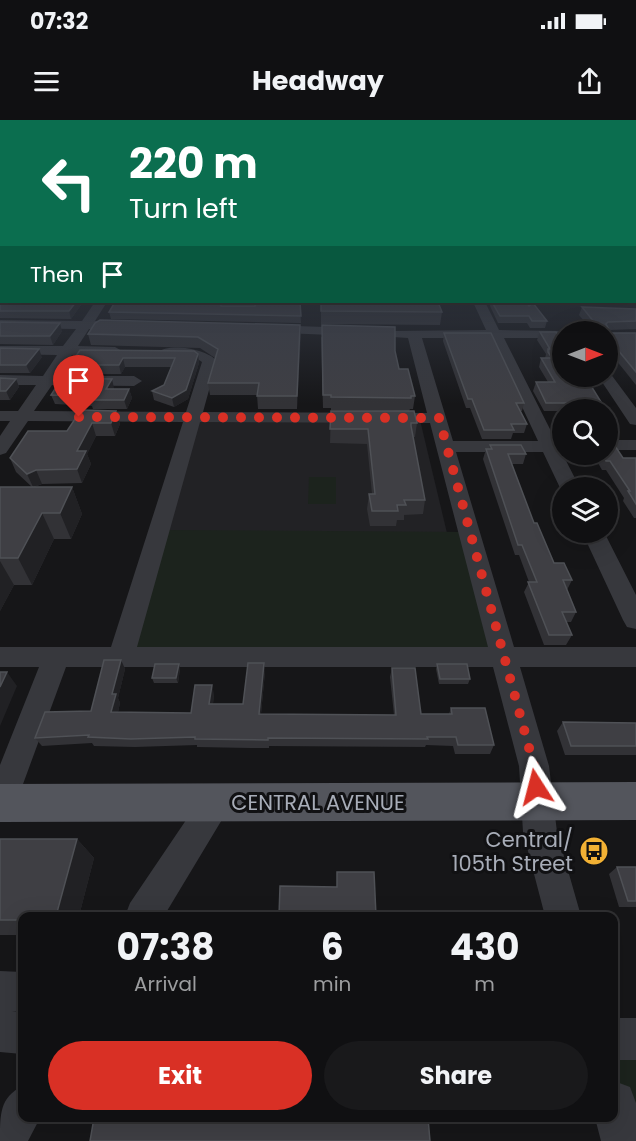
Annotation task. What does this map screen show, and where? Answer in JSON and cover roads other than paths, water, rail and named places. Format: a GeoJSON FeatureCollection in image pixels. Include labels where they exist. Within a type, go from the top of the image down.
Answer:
{"type":"FeatureCollection","features":[{"type":"Feature","properties":{"kind":"main road","name":"CENTRAL AVENUE"},"geometry":{"type":"LineString","coordinates":[[0,803],[636,801]]}},
{"type":"Feature","properties":{"kind":"street"},"geometry":{"type":"LineString","coordinates":[[0,449],[97,309]]}},
{"type":"Feature","properties":{"kind":"street"},"geometry":{"type":"LineString","coordinates":[[482,309],[552,439]]}},
{"type":"Feature","properties":{"kind":"street"},"geometry":{"type":"LineString","coordinates":[[0,324],[144,325]]}},
{"type":"Feature","properties":{"kind":"street"},"geometry":{"type":"LineString","coordinates":[[256,329],[414,334],[552,334]]}},
{"type":"Feature","properties":{"kind":"street"},"geometry":{"type":"LineString","coordinates":[[414,334],[534,766],[540,832],[562,912]]}},
{"type":"Feature","properties":{"kind":"street"},"geometry":{"type":"LineString","coordinates":[[0,350],[199,354],[210,361],[122,656]]}},
{"type":"Feature","properties":{"kind":"street"},"geometry":{"type":"LineString","coordinates":[[0,380],[134,381]]}},
{"type":"Feature","properties":{"kind":"street"},"geometry":{"type":"LineString","coordinates":[[613,387],[636,420]]}},
{"type":"Feature","properties":{"kind":"street"},"geometry":{"type":"LineString","coordinates":[[0,416],[439,418]]}},
{"type":"Feature","properties":{"kind":"street"},"geometry":{"type":"LineString","coordinates":[[618,446],[636,445]]}},
{"type":"Feature","properties":{"kind":"street"},"geometry":{"type":"LineString","coordinates":[[446,447],[552,446]]}},
{"type":"Feature","properties":{"kind":"street"},"geometry":{"type":"LineString","coordinates":[[598,543],[636,620]]}},
{"type":"Feature","properties":{"kind":"street"},"geometry":{"type":"LineString","coordinates":[[0,657],[636,657]]}},
{"type":"Feature","properties":{"kind":"street"},"geometry":{"type":"LineString","coordinates":[[0,803],[56,657]]}},
{"type":"Feature","properties":{"kind":"street"},"geometry":{"type":"LineString","coordinates":[[146,912],[216,802]]}},
{"type":"Feature","properties":{"kind":"street"},"geometry":{"type":"LineString","coordinates":[[0,991],[18,992]]}},
{"type":"Feature","properties":{"kind":"street"},"geometry":{"type":"LineString","coordinates":[[0,1031],[18,1033]]}},
{"type":"Feature","properties":{"kind":"street"},"geometry":{"type":"LineString","coordinates":[[618,1039],[636,1039]]}},
{"type":"Feature","properties":{"kind":"street"},"geometry":{"type":"LineString","coordinates":[[2,1141],[18,1115]]}},
{"type":"Feature","properties":{"kind":"street"},"geometry":{"type":"LineString","coordinates":[[618,1118],[624,1141]]}},
{"type":"Feature","properties":{"kind":"place","name":"Central/ 105th Street"},"geometry":{"type":"Point","coordinates":[594,851]}}]}
